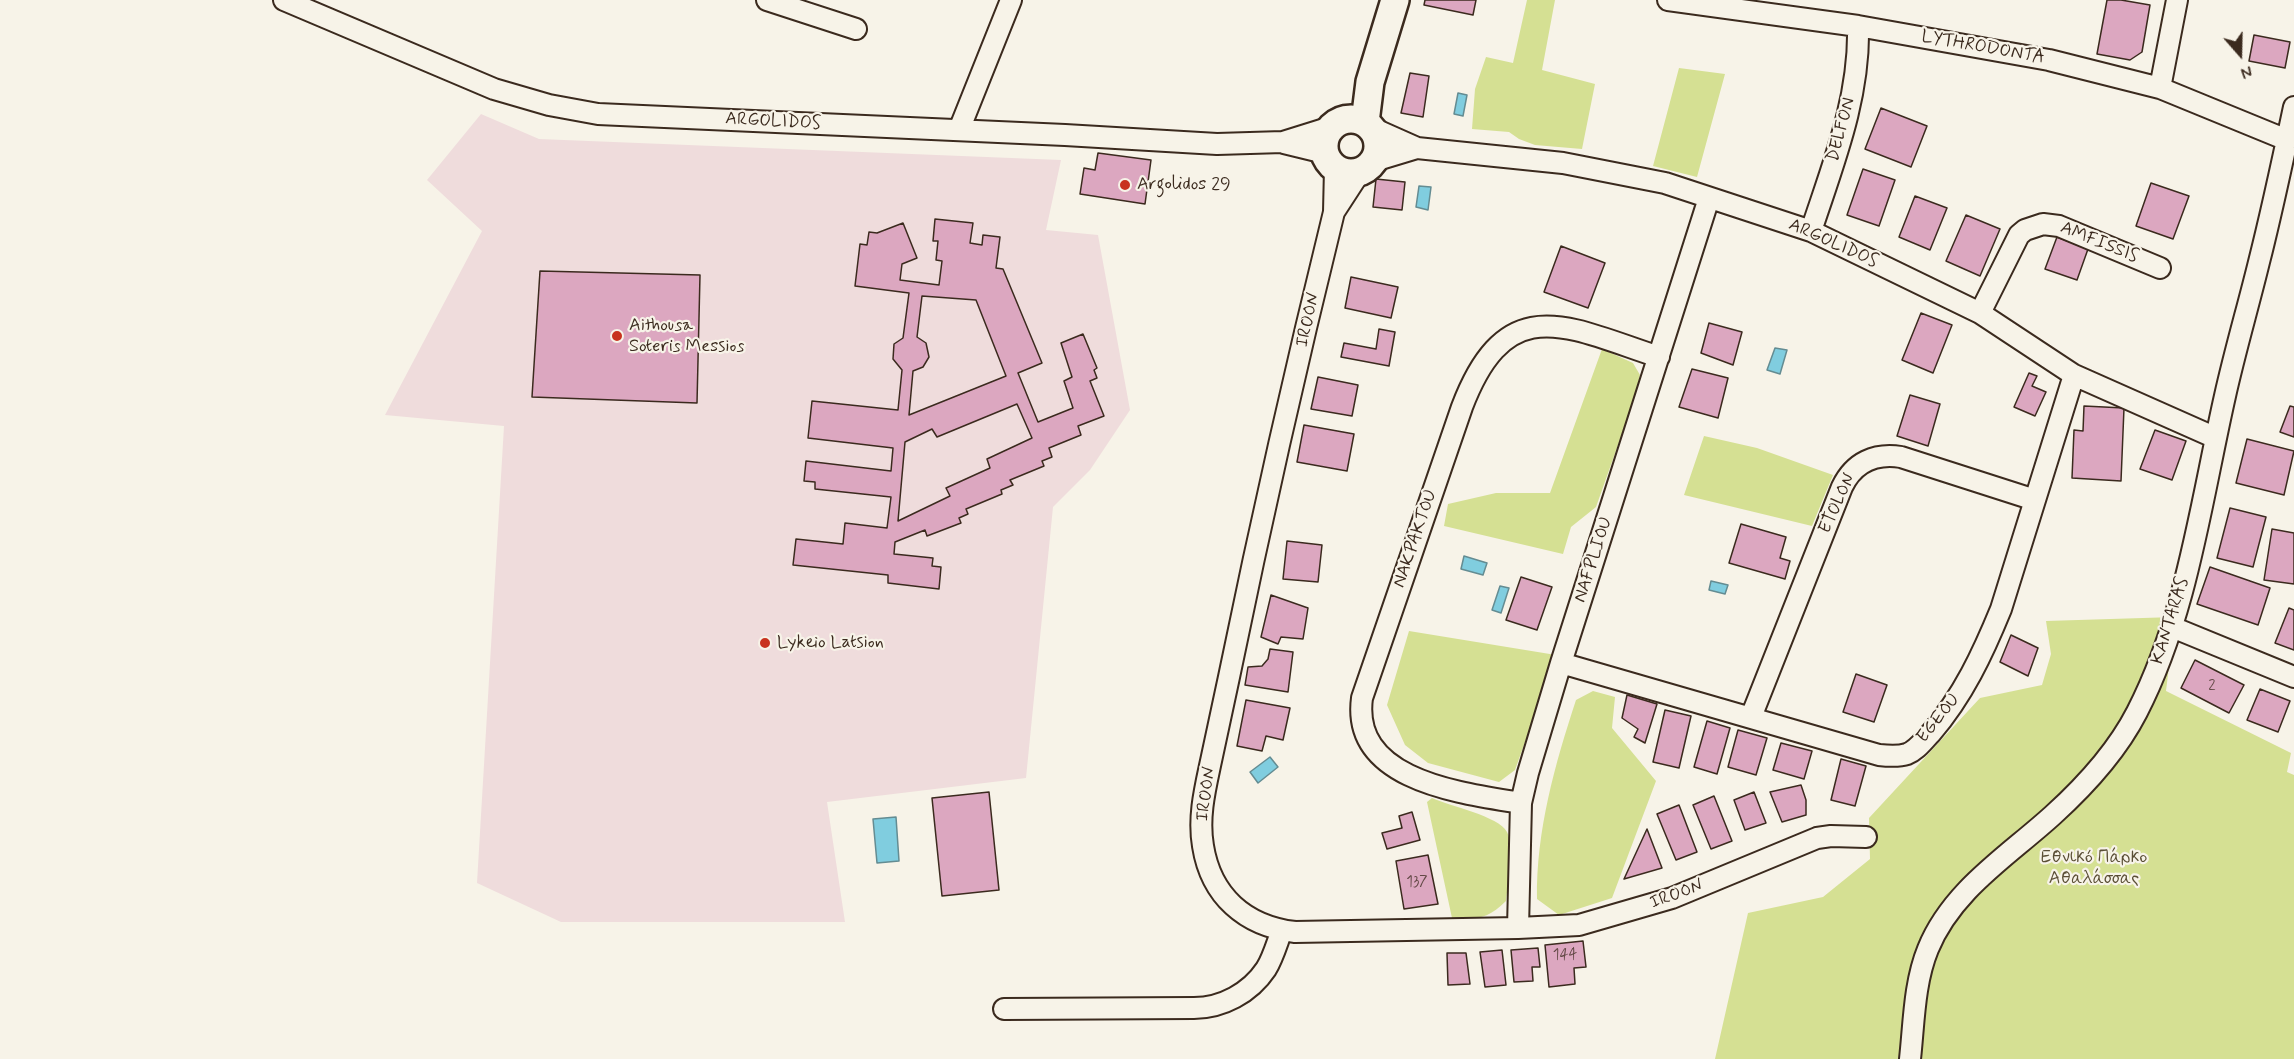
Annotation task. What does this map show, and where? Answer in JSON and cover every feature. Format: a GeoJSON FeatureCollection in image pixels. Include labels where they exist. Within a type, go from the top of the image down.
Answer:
{"type":"FeatureCollection","features":[{"type":"Feature","properties":{"kind":"street","name":"ARGOLIDOS"},"geometry":{"type":"LineString","coordinates":[[284,0],[494,89],[523,99],[574,111],[1173,143],[1283,142],[1354,124],[1417,148],[1563,162],[1665,183],[1811,231],[1980,313],[2074,375],[2216,438]]}},
{"type":"Feature","properties":{"kind":"street"},"geometry":{"type":"LineString","coordinates":[[767,0],[856,28]]}},
{"type":"Feature","properties":{"kind":"street"},"geometry":{"type":"LineString","coordinates":[[958,130],[1011,0]]}},
{"type":"Feature","properties":{"kind":"street"},"geometry":{"type":"LineString","coordinates":[[1354,124],[1379,144],[1348,164],[1326,135],[1354,124],[1370,82],[1395,0]]}},
{"type":"Feature","properties":{"kind":"street","name":"LYTHRODONTA"},"geometry":{"type":"LineString","coordinates":[[1668,0],[1858,26],[2049,60],[2160,88],[2287,140]]}},
{"type":"Feature","properties":{"kind":"street"},"geometry":{"type":"LineString","coordinates":[[2160,88],[2177,0]]}},
{"type":"Feature","properties":{"kind":"street","name":"DELFON"},"geometry":{"type":"LineString","coordinates":[[1811,231],[1846,123],[1858,66],[1858,26]]}},
{"type":"Feature","properties":{"kind":"street","name":"KANTARAS"},"geometry":{"type":"LineString","coordinates":[[1910,1059],[1916,1003],[1924,964],[1928,950],[1944,919],[1970,886],[2055,814],[2116,747],[2137,713],[2158,665],[2172,627],[2193,547],[2216,438],[2294,107]]}},
{"type":"Feature","properties":{"kind":"street","name":"ARGOLIDOS"},"geometry":{"type":"LineString","coordinates":[[1283,142],[1348,164],[1417,148]]}},
{"type":"Feature","properties":{"kind":"street","name":"IROON"},"geometry":{"type":"LineString","coordinates":[[1348,164],[1334,212],[1252,565],[1202,805],[1203,848],[1222,894],[1250,919],[1282,930],[1322,932],[1562,927],[1603,919],[1672,898],[1817,838],[1866,837]]}},
{"type":"Feature","properties":{"kind":"street","name":"NAFPLIOU"},"geometry":{"type":"LineString","coordinates":[[1518,928],[1521,803],[1561,663],[1709,198]]}},
{"type":"Feature","properties":{"kind":"street","name":"AMFISSIS"},"geometry":{"type":"LineString","coordinates":[[1980,313],[2015,240],[2025,230],[2043,224],[2059,226],[2160,268]]}},
{"type":"Feature","properties":{"kind":"street","name":"NAKPAKTOU"},"geometry":{"type":"LineString","coordinates":[[1521,803],[1485,797],[1426,782],[1388,764],[1373,750],[1364,734],[1360,717],[1362,698],[1462,407],[1476,376],[1493,352],[1521,330],[1549,325],[1569,327],[1659,357]]}},
{"type":"Feature","properties":{"kind":"street","name":"EGEOU"},"geometry":{"type":"LineString","coordinates":[[1561,663],[1887,756],[1901,755],[1916,749],[1947,713],[1974,670],[2001,609],[2074,375]]}},
{"type":"Feature","properties":{"kind":"street","name":"ETOLON"},"geometry":{"type":"LineString","coordinates":[[1751,717],[1842,487],[1846,478],[1857,466],[1880,456],[1901,457],[2035,500]]}},
{"type":"Feature","properties":{"kind":"street"},"geometry":{"type":"LineString","coordinates":[[2172,627],[2294,677]]}},
{"type":"Feature","properties":{"kind":"street"},"geometry":{"type":"LineString","coordinates":[[1004,1009],[1213,1006],[1244,992],[1259,977],[1270,960],[1282,930]]}},
{"type":"Feature","properties":{"kind":"shaded area","name":"Lykeio Latsion"},"geometry":{"type":"Polygon","coordinates":[[[481,114],[539,139],[1061,160],[1046,230],[1098,235],[1130,410],[1090,470],[1053,507],[1026,778],[827,802],[845,922],[561,922],[477,883],[504,426],[385,415],[482,231],[427,180],[481,114]]]}},
{"type":"Feature","properties":{"kind":"green space"},"geometry":{"type":"Polygon","coordinates":[[[1527,0],[1555,0],[1542,70],[1595,84],[1582,149],[1535,145],[1509,132],[1472,129],[1475,89],[1486,57],[1513,63],[1527,0]]]}},
{"type":"Feature","properties":{"kind":"green space"},"geometry":{"type":"Polygon","coordinates":[[[1679,68],[1725,74],[1697,177],[1653,166],[1679,68]]]}},
{"type":"Feature","properties":{"kind":"green space"},"geometry":{"type":"Polygon","coordinates":[[[1602,349],[1633,363],[1640,375],[1635,397],[1596,507],[1571,527],[1563,554],[1444,526],[1448,504],[1496,493],[1550,493],[1602,349]]]}},
{"type":"Feature","properties":{"kind":"green space"},"geometry":{"type":"Polygon","coordinates":[[[1704,436],[1757,448],[1833,475],[1812,526],[1684,495],[1704,436]]]}},
{"type":"Feature","properties":{"kind":"green space","name":"Εθνικό Πάρκο Αθαλάσσας"},"geometry":{"type":"Polygon","coordinates":[[[2175,617],[2166,691],[2291,753],[2287,772],[2294,775],[2294,1059],[1715,1059],[1748,913],[1823,897],[1870,859],[1869,818],[1980,698],[2042,685],[2051,654],[2046,621],[2175,617]]]}},
{"type":"Feature","properties":{"kind":"green space"},"geometry":{"type":"Polygon","coordinates":[[[1409,631],[1556,655],[1515,770],[1499,782],[1428,763],[1405,745],[1387,705],[1409,631]]]}},
{"type":"Feature","properties":{"kind":"green space"},"geometry":{"type":"Polygon","coordinates":[[[1593,691],[1615,697],[1612,728],[1656,781],[1612,898],[1559,915],[1537,899],[1543,823],[1554,773],[1576,700],[1593,691]]]}},
{"type":"Feature","properties":{"kind":"green space"},"geometry":{"type":"Polygon","coordinates":[[[1432,798],[1484,816],[1502,826],[1507,832],[1511,856],[1506,901],[1493,912],[1475,918],[1452,918],[1427,802],[1432,798]]]}},
{"type":"Feature","properties":{"kind":"water"},"geometry":{"type":"Polygon","coordinates":[[[1458,93],[1467,95],[1463,116],[1454,114],[1458,93]]]}},
{"type":"Feature","properties":{"kind":"water"},"geometry":{"type":"Polygon","coordinates":[[[1419,186],[1431,187],[1428,210],[1416,207],[1419,186]]]}},
{"type":"Feature","properties":{"kind":"water"},"geometry":{"type":"Polygon","coordinates":[[[1775,348],[1787,350],[1780,374],[1767,370],[1775,348]]]}},
{"type":"Feature","properties":{"kind":"water"},"geometry":{"type":"Polygon","coordinates":[[[1464,556],[1487,563],[1483,575],[1461,569],[1464,556]]]}},
{"type":"Feature","properties":{"kind":"water"},"geometry":{"type":"Polygon","coordinates":[[[1711,581],[1728,585],[1725,594],[1709,590],[1711,581]]]}},
{"type":"Feature","properties":{"kind":"water"},"geometry":{"type":"Polygon","coordinates":[[[1500,586],[1509,588],[1501,613],[1492,610],[1500,586]]]}},
{"type":"Feature","properties":{"kind":"water"},"geometry":{"type":"Polygon","coordinates":[[[1270,757],[1278,767],[1258,783],[1250,772],[1270,757]]]}},
{"type":"Feature","properties":{"kind":"water"},"geometry":{"type":"Polygon","coordinates":[[[896,817],[899,861],[877,863],[873,819],[896,817]]]}},
{"type":"Feature","properties":{"kind":"building"},"geometry":{"type":"Polygon","coordinates":[[[1425,0],[1476,0],[1473,15],[1424,5],[1425,0]]]}},
{"type":"Feature","properties":{"kind":"building"},"geometry":{"type":"Polygon","coordinates":[[[2107,0],[2150,5],[2142,52],[2130,60],[2097,54],[2107,0]]]}},
{"type":"Feature","properties":{"kind":"building"},"geometry":{"type":"Polygon","coordinates":[[[2254,35],[2290,42],[2285,68],[2249,61],[2254,35]]]}},
{"type":"Feature","properties":{"kind":"building"},"geometry":{"type":"Polygon","coordinates":[[[1410,73],[1429,76],[1423,117],[1401,113],[1410,73]]]}},
{"type":"Feature","properties":{"kind":"building"},"geometry":{"type":"Polygon","coordinates":[[[1881,108],[1927,126],[1911,167],[1865,149],[1881,108]]]}},
{"type":"Feature","properties":{"kind":"building"},"geometry":{"type":"Polygon","coordinates":[[[1098,153],[1151,160],[1145,204],[1080,194],[1084,168],[1095,170],[1098,153]]]}},
{"type":"Feature","properties":{"kind":"building"},"geometry":{"type":"Polygon","coordinates":[[[1863,169],[1895,180],[1879,226],[1847,215],[1863,169]]]}},
{"type":"Feature","properties":{"kind":"building"},"geometry":{"type":"Polygon","coordinates":[[[1376,179],[1405,182],[1402,210],[1373,207],[1376,179]]]}},
{"type":"Feature","properties":{"kind":"building"},"geometry":{"type":"Polygon","coordinates":[[[2151,183],[2189,196],[2173,239],[2136,226],[2151,183]]]}},
{"type":"Feature","properties":{"kind":"building"},"geometry":{"type":"Polygon","coordinates":[[[1915,196],[1947,208],[1930,250],[1899,237],[1915,196]]]}},
{"type":"Feature","properties":{"kind":"building"},"geometry":{"type":"Polygon","coordinates":[[[1966,215],[2000,229],[1980,276],[1946,261],[1966,215]]]}},
{"type":"Feature","properties":{"kind":"building"},"geometry":{"type":"Polygon","coordinates":[[[935,219],[973,223],[970,243],[982,245],[983,235],[1000,237],[996,268],[1003,269],[1042,363],[1018,373],[1038,422],[1073,408],[1064,381],[1072,377],[1061,343],[1083,334],[1097,368],[1094,370],[1097,378],[1090,381],[1104,416],[1078,426],[1081,435],[1049,448],[1052,457],[1042,461],[1044,466],[1010,480],[1013,485],[1001,490],[1002,494],[966,509],[968,514],[959,518],[961,523],[927,536],[925,530],[895,542],[894,554],[933,558],[932,566],[941,567],[939,589],[888,583],[888,575],[793,565],[796,539],[843,544],[845,523],[887,528],[891,497],[815,489],[815,482],[804,481],[806,461],[891,471],[893,448],[808,438],[812,401],[898,410],[902,370],[893,359],[894,344],[903,338],[909,293],[855,286],[860,244],[867,245],[869,232],[877,233],[903,223],[917,258],[902,264],[900,280],[939,285],[942,261],[936,260],[938,241],[933,241],[935,219]],[[922,296],[917,337],[926,343],[929,357],[923,367],[913,371],[909,415],[1006,376],[976,300],[922,296]],[[1017,404],[937,437],[932,429],[905,442],[898,521],[950,496],[946,488],[990,468],[987,459],[1032,438],[1017,404]]]}},
{"type":"Feature","properties":{"kind":"building"},"geometry":{"type":"Polygon","coordinates":[[[2057,237],[2088,249],[2077,280],[2045,269],[2057,237]]]}},
{"type":"Feature","properties":{"kind":"building"},"geometry":{"type":"Polygon","coordinates":[[[1561,246],[1605,263],[1588,308],[1544,292],[1561,246]]]}},
{"type":"Feature","properties":{"kind":"building","name":"Aithousa Soteris Messios"},"geometry":{"type":"Polygon","coordinates":[[[540,271],[700,275],[697,403],[532,397],[540,271]]]}},
{"type":"Feature","properties":{"kind":"building"},"geometry":{"type":"Polygon","coordinates":[[[1351,277],[1398,287],[1391,318],[1345,308],[1351,277]]]}},
{"type":"Feature","properties":{"kind":"building"},"geometry":{"type":"Polygon","coordinates":[[[1921,313],[1952,325],[1933,373],[1902,360],[1921,313]]]}},
{"type":"Feature","properties":{"kind":"building"},"geometry":{"type":"Polygon","coordinates":[[[1709,323],[1742,332],[1733,365],[1701,353],[1709,323]]]}},
{"type":"Feature","properties":{"kind":"building"},"geometry":{"type":"Polygon","coordinates":[[[1379,329],[1395,332],[1389,366],[1341,357],[1344,343],[1376,349],[1379,329]]]}},
{"type":"Feature","properties":{"kind":"building"},"geometry":{"type":"Polygon","coordinates":[[[1692,369],[1728,378],[1718,418],[1679,407],[1692,369]]]}},
{"type":"Feature","properties":{"kind":"building"},"geometry":{"type":"Polygon","coordinates":[[[2029,373],[2037,376],[2032,386],[2046,392],[2035,416],[2014,407],[2029,373]]]}},
{"type":"Feature","properties":{"kind":"building"},"geometry":{"type":"Polygon","coordinates":[[[1318,377],[1358,385],[1352,416],[1311,409],[1318,377]]]}},
{"type":"Feature","properties":{"kind":"building"},"geometry":{"type":"Polygon","coordinates":[[[1910,395],[1940,404],[1928,446],[1897,436],[1910,395]]]}},
{"type":"Feature","properties":{"kind":"building"},"geometry":{"type":"Polygon","coordinates":[[[2084,406],[2124,408],[2121,481],[2072,478],[2074,430],[2083,431],[2084,406]]]}},
{"type":"Feature","properties":{"kind":"building"},"geometry":{"type":"Polygon","coordinates":[[[2290,406],[2294,407],[2294,437],[2280,432],[2290,406]]]}},
{"type":"Feature","properties":{"kind":"building"},"geometry":{"type":"Polygon","coordinates":[[[1304,425],[1354,434],[1347,471],[1297,462],[1304,425]]]}},
{"type":"Feature","properties":{"kind":"building"},"geometry":{"type":"Polygon","coordinates":[[[2155,430],[2186,441],[2172,480],[2140,469],[2155,430]]]}},
{"type":"Feature","properties":{"kind":"building"},"geometry":{"type":"Polygon","coordinates":[[[2247,439],[2294,451],[2284,495],[2236,483],[2247,439]]]}},
{"type":"Feature","properties":{"kind":"building"},"geometry":{"type":"Polygon","coordinates":[[[2230,508],[2266,517],[2253,567],[2217,558],[2230,508]]]}},
{"type":"Feature","properties":{"kind":"building"},"geometry":{"type":"Polygon","coordinates":[[[1741,524],[1786,537],[1780,558],[1790,561],[1785,579],[1729,563],[1741,524]]]}},
{"type":"Feature","properties":{"kind":"building"},"geometry":{"type":"Polygon","coordinates":[[[2272,529],[2294,533],[2294,584],[2264,580],[2272,529]]]}},
{"type":"Feature","properties":{"kind":"building"},"geometry":{"type":"Polygon","coordinates":[[[1287,541],[1322,545],[1318,582],[1283,579],[1287,541]]]}},
{"type":"Feature","properties":{"kind":"building"},"geometry":{"type":"Polygon","coordinates":[[[2210,567],[2270,588],[2258,625],[2197,604],[2210,567]]]}},
{"type":"Feature","properties":{"kind":"building"},"geometry":{"type":"Polygon","coordinates":[[[1521,577],[1552,587],[1537,630],[1506,620],[1521,577]]]}},
{"type":"Feature","properties":{"kind":"building"},"geometry":{"type":"Polygon","coordinates":[[[1271,595],[1308,608],[1303,639],[1281,637],[1278,644],[1261,637],[1271,595]]]}},
{"type":"Feature","properties":{"kind":"building"},"geometry":{"type":"Polygon","coordinates":[[[2289,608],[2294,610],[2294,650],[2275,643],[2289,608]]]}},
{"type":"Feature","properties":{"kind":"building"},"geometry":{"type":"Polygon","coordinates":[[[2011,635],[2038,648],[2028,676],[2000,662],[2011,635]]]}},
{"type":"Feature","properties":{"kind":"building"},"geometry":{"type":"Polygon","coordinates":[[[1270,649],[1293,652],[1288,692],[1245,685],[1248,667],[1262,666],[1268,659],[1270,649]]]}},
{"type":"Feature","properties":{"kind":"building"},"geometry":{"type":"Polygon","coordinates":[[[2195,660],[2244,685],[2229,713],[2181,688],[2195,660]]]}},
{"type":"Feature","properties":{"kind":"building"},"geometry":{"type":"Polygon","coordinates":[[[1856,674],[1887,685],[1874,722],[1843,712],[1856,674]]]}},
{"type":"Feature","properties":{"kind":"building"},"geometry":{"type":"Polygon","coordinates":[[[2260,689],[2290,701],[2278,732],[2247,720],[2260,689]]]}},
{"type":"Feature","properties":{"kind":"building"},"geometry":{"type":"Polygon","coordinates":[[[1627,695],[1657,704],[1645,743],[1634,737],[1638,729],[1622,718],[1627,695]]]}},
{"type":"Feature","properties":{"kind":"building"},"geometry":{"type":"Polygon","coordinates":[[[1246,700],[1290,708],[1283,740],[1266,736],[1262,751],[1237,746],[1246,700]]]}},
{"type":"Feature","properties":{"kind":"building"},"geometry":{"type":"Polygon","coordinates":[[[1665,710],[1691,716],[1679,768],[1653,762],[1665,710]]]}},
{"type":"Feature","properties":{"kind":"building"},"geometry":{"type":"Polygon","coordinates":[[[1707,721],[1730,728],[1717,774],[1694,767],[1707,721]]]}},
{"type":"Feature","properties":{"kind":"building"},"geometry":{"type":"Polygon","coordinates":[[[1738,730],[1767,738],[1756,775],[1728,767],[1738,730]]]}},
{"type":"Feature","properties":{"kind":"building"},"geometry":{"type":"Polygon","coordinates":[[[1781,743],[1812,751],[1804,779],[1773,770],[1781,743]]]}},
{"type":"Feature","properties":{"kind":"building"},"geometry":{"type":"Polygon","coordinates":[[[1841,759],[1866,766],[1855,806],[1831,800],[1841,759]]]}},
{"type":"Feature","properties":{"kind":"building"},"geometry":{"type":"Polygon","coordinates":[[[1801,785],[1806,800],[1806,815],[1782,822],[1770,792],[1801,785]]]}},
{"type":"Feature","properties":{"kind":"building"},"geometry":{"type":"Polygon","coordinates":[[[989,792],[999,890],[942,896],[932,798],[989,792]]]}},
{"type":"Feature","properties":{"kind":"building"},"geometry":{"type":"Polygon","coordinates":[[[1754,792],[1766,823],[1745,830],[1734,800],[1754,792]]]}},
{"type":"Feature","properties":{"kind":"building"},"geometry":{"type":"Polygon","coordinates":[[[1714,796],[1732,841],[1711,849],[1693,805],[1714,796]]]}},
{"type":"Feature","properties":{"kind":"building"},"geometry":{"type":"Polygon","coordinates":[[[1679,805],[1697,852],[1676,860],[1657,814],[1679,805]]]}},
{"type":"Feature","properties":{"kind":"building"},"geometry":{"type":"Polygon","coordinates":[[[1412,812],[1420,840],[1387,849],[1382,833],[1402,828],[1399,816],[1412,812]]]}},
{"type":"Feature","properties":{"kind":"building"},"geometry":{"type":"Polygon","coordinates":[[[1647,829],[1662,868],[1624,879],[1647,829]]]}},
{"type":"Feature","properties":{"kind":"building"},"geometry":{"type":"Polygon","coordinates":[[[1428,855],[1438,904],[1404,909],[1396,861],[1428,855]]]}},
{"type":"Feature","properties":{"kind":"building"},"geometry":{"type":"Polygon","coordinates":[[[1583,941],[1586,967],[1574,968],[1575,984],[1549,987],[1545,945],[1583,941]]]}},
{"type":"Feature","properties":{"kind":"building"},"geometry":{"type":"Polygon","coordinates":[[[1538,948],[1540,967],[1532,967],[1533,981],[1514,982],[1511,950],[1538,948]]]}},
{"type":"Feature","properties":{"kind":"building"},"geometry":{"type":"Polygon","coordinates":[[[1502,950],[1506,985],[1485,987],[1480,952],[1502,950]]]}},
{"type":"Feature","properties":{"kind":"building"},"geometry":{"type":"Polygon","coordinates":[[[1447,953],[1466,953],[1470,984],[1448,985],[1447,953]]]}},
{"type":"Feature","properties":{"kind":"place","name":"Argolidos 29"},"geometry":{"type":"Point","coordinates":[1125,185]}},
{"type":"Feature","properties":{"kind":"place","name":"Aithousa Soteris Messios"},"geometry":{"type":"Point","coordinates":[617,336]}},
{"type":"Feature","properties":{"kind":"place","name":"Lykeio Latsion"},"geometry":{"type":"Point","coordinates":[765,643]}}]}
